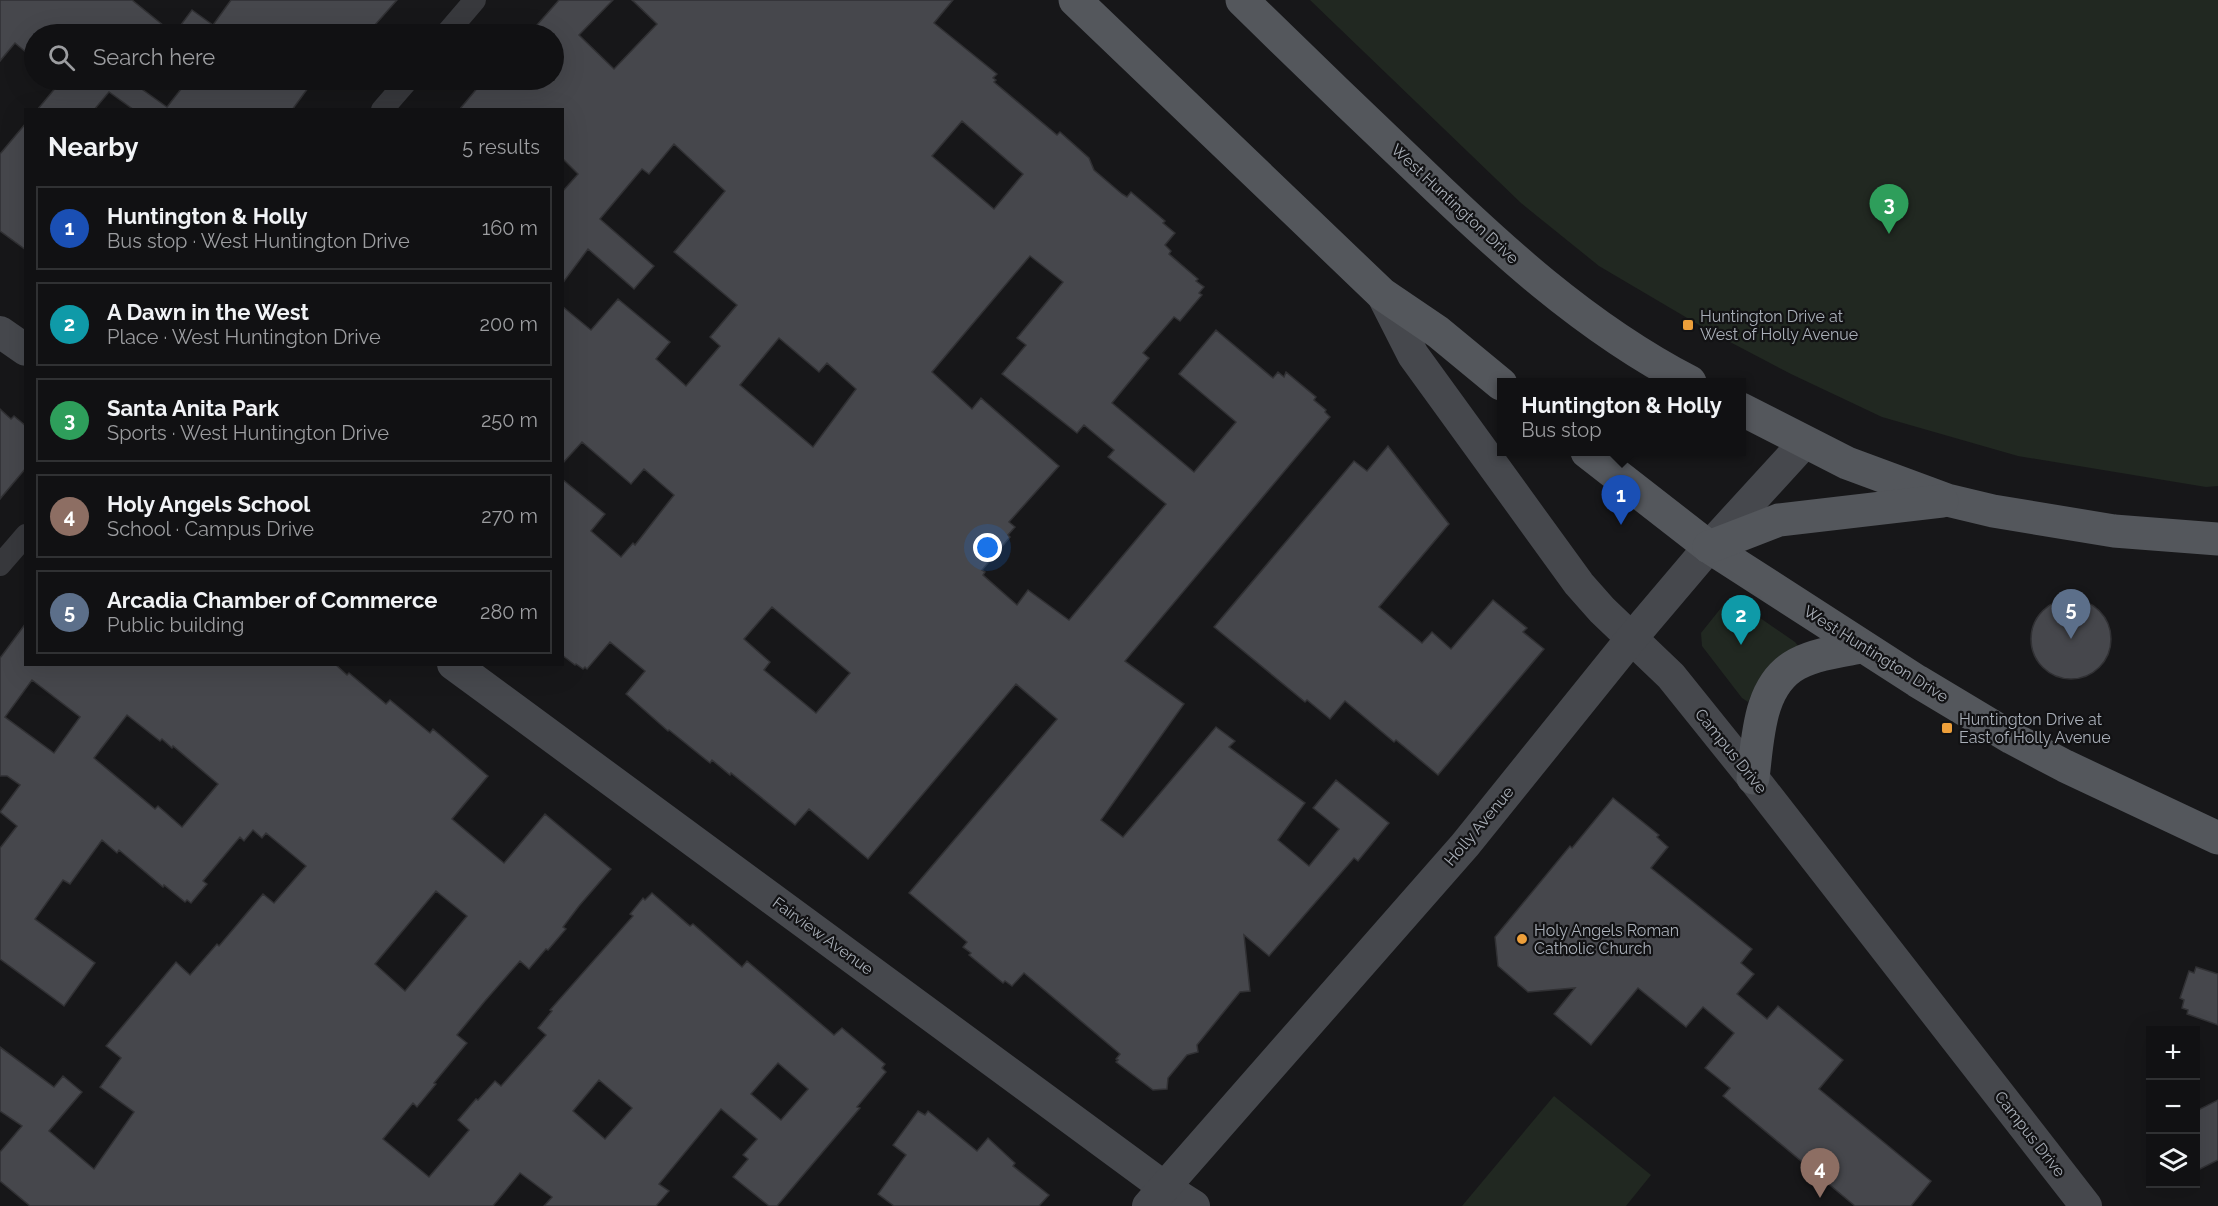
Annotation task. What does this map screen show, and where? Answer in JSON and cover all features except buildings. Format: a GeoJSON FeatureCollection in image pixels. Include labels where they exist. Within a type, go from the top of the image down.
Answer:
{"type":"FeatureCollection","features":[{"type":"Feature","properties":{"kind":"main road"},"geometry":{"type":"LineString","coordinates":[[1075,0],[1382,294],[1438,332],[1497,381]]}},
{"type":"Feature","properties":{"kind":"main road","name":"West Huntington Drive"},"geometry":{"type":"LineString","coordinates":[[1242,0],[1455,206],[1547,288],[1626,346],[1683,378]]}},
{"type":"Feature","properties":{"kind":"main road"},"geometry":{"type":"LineString","coordinates":[[1746,412],[1856,467],[1947,500],[1993,511],[2114,531],[2218,539]]}},
{"type":"Feature","properties":{"kind":"main road","name":"West Huntington Drive"},"geometry":{"type":"LineString","coordinates":[[1592,456],[1709,547],[1861,647],[1972,715],[2065,766],[2218,838]]}},
{"type":"Feature","properties":{"kind":"main road"},"geometry":{"type":"LineString","coordinates":[[1709,547],[1779,520],[1947,500]]}},
{"type":"Feature","properties":{"kind":"main road"},"geometry":{"type":"LineString","coordinates":[[1753,778],[1762,714],[1772,688],[1779,678],[1797,664],[1812,658],[1861,647]]}},
{"type":"Feature","properties":{"kind":"street"},"geometry":{"type":"LineString","coordinates":[[455,24],[475,0]]}},
{"type":"Feature","properties":{"kind":"street"},"geometry":{"type":"LineString","coordinates":[[384,108],[399,90]]}},
{"type":"Feature","properties":{"kind":"street","name":"Campus Drive"},"geometry":{"type":"LineString","coordinates":[[1382,294],[1413,356],[1579,584],[1631,639],[1671,676],[2086,1206]]}},
{"type":"Feature","properties":{"kind":"street"},"geometry":{"type":"LineString","coordinates":[[0,332],[24,349]]}},
{"type":"Feature","properties":{"kind":"street","name":"Holly Avenue"},"geometry":{"type":"LineString","coordinates":[[1156,1196],[1465,845],[1631,639],[1709,547],[1805,442]]}},
{"type":"Feature","properties":{"kind":"street"},"geometry":{"type":"LineString","coordinates":[[0,565],[24,537]]}},
{"type":"Feature","properties":{"kind":"street","name":"Fairview Avenue"},"geometry":{"type":"LineString","coordinates":[[456,666],[1156,1196],[1194,1206]]}},
{"type":"Feature","properties":{"kind":"shaded area"},"geometry":{"type":"Polygon","coordinates":[[[1310,0],[2218,0],[2218,486],[2206,487],[2018,456],[1882,417],[1791,374],[1711,332],[1599,266],[1521,203],[1310,0]]]}},
{"type":"Feature","properties":{"kind":"shaded area"},"geometry":{"type":"Polygon","coordinates":[[[1737,602],[1799,647],[1759,679],[1748,702],[1742,698],[1702,646],[1701,633],[1725,603],[1737,602]]]}},
{"type":"Feature","properties":{"kind":"shaded area"},"geometry":{"type":"Polygon","coordinates":[[[1554,1096],[1651,1175],[1626,1206],[1462,1206],[1554,1096]]]}},
{"type":"Feature","properties":{"kind":"place","name":"Santa Anita Park"},"geometry":{"type":"Point","coordinates":[1889,234]}},
{"type":"Feature","properties":{"kind":"place","name":"Huntington Drive at West of Holly Avenue"},"geometry":{"type":"Point","coordinates":[1688,325]}},
{"type":"Feature","properties":{"kind":"place","name":"Huntington & Holly"},"geometry":{"type":"Point","coordinates":[1621,525]}},
{"type":"Feature","properties":{"kind":"place","name":"Arcadia Chamber of Commerce"},"geometry":{"type":"Point","coordinates":[2071,639]}},
{"type":"Feature","properties":{"kind":"place","name":"A Dawn in the West"},"geometry":{"type":"Point","coordinates":[1741,645]}},
{"type":"Feature","properties":{"kind":"place","name":"Huntington Drive at East of Holly Avenue"},"geometry":{"type":"Point","coordinates":[1947,728]}},
{"type":"Feature","properties":{"kind":"place","name":"Holy Angels Roman Catholic Church"},"geometry":{"type":"Point","coordinates":[1522,939]}},
{"type":"Feature","properties":{"kind":"place","name":"Holy Angels School"},"geometry":{"type":"Point","coordinates":[1820,1198]}}]}
